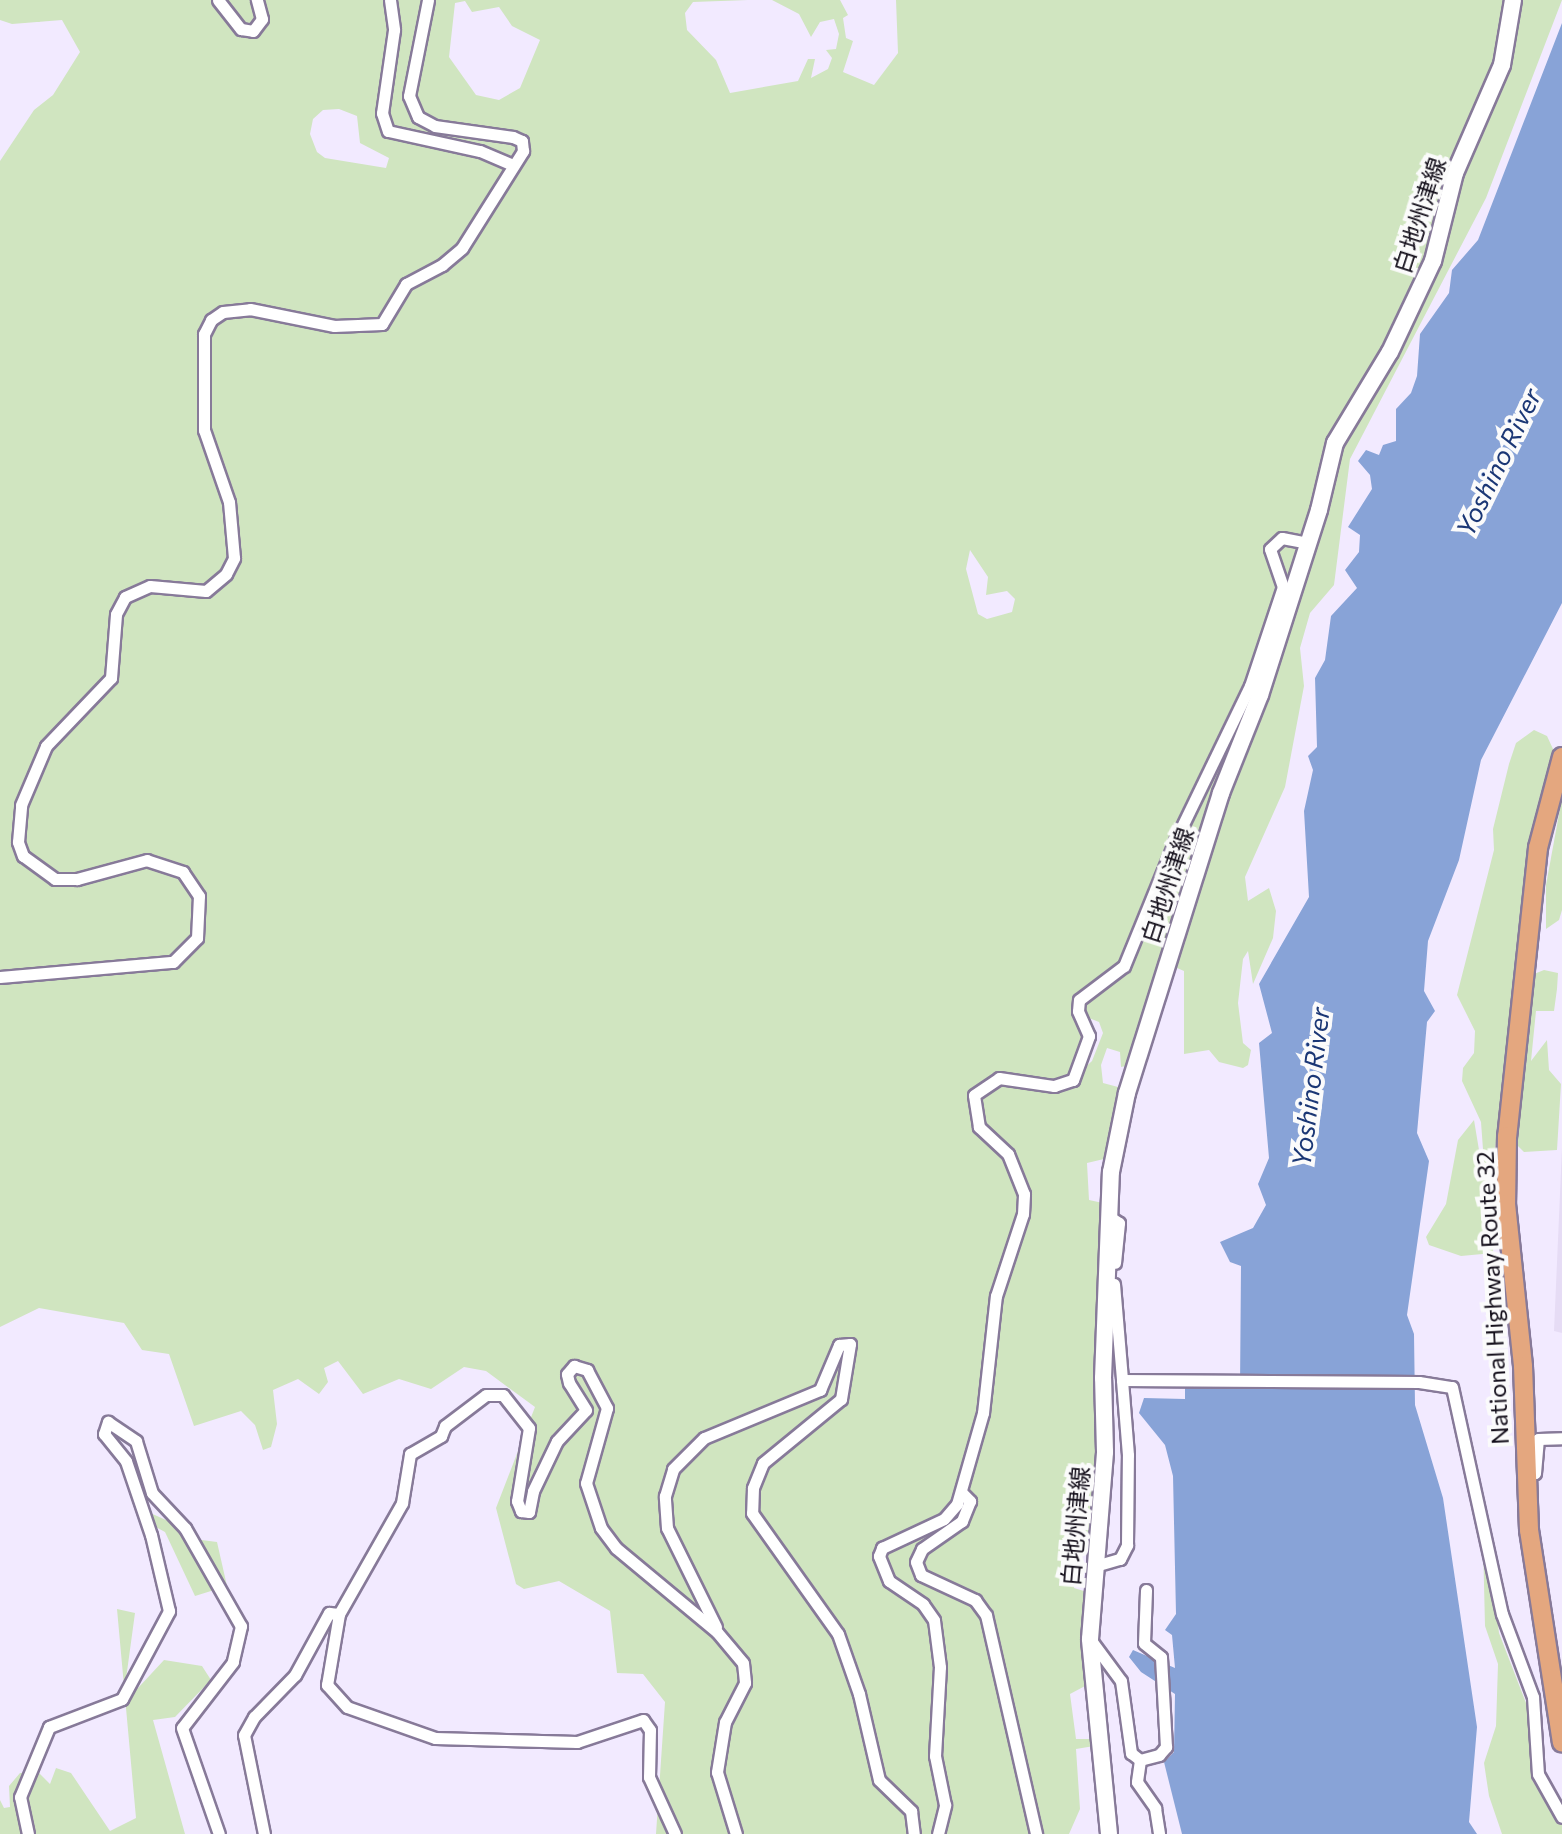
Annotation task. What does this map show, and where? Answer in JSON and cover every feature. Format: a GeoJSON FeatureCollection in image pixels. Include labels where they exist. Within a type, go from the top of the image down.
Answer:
{"type":"FeatureCollection","features":[{"type":"Feature","properties":{"kind":"highway","name":"National Highway Route 32"},"geometry":{"type":"LineString","coordinates":[[1562,757],[1538,848],[1507,1136],[1506,1204],[1523,1366],[1527,1475],[1538,1598],[1562,1742]]}},
{"type":"Feature","properties":{"kind":"main road","name":"白地州津線"},"geometry":{"type":"LineString","coordinates":[[1109,1834],[1090,1639],[1105,1452],[1108,1216],[1113,1158],[1133,1071],[1308,543],[1335,443],[1390,352],[1433,261],[1455,173],[1504,57],[1513,0]]}},
{"type":"Feature","properties":{"kind":"street"},"geometry":{"type":"LineString","coordinates":[[218,0],[241,29],[253,31],[262,19],[257,0]]}},
{"type":"Feature","properties":{"kind":"street"},"geometry":{"type":"LineString","coordinates":[[390,0],[394,30],[382,113],[388,131],[480,151],[513,165]]}},
{"type":"Feature","properties":{"kind":"street"},"geometry":{"type":"LineString","coordinates":[[0,977],[173,962],[189,950],[201,925],[199,896],[183,872],[147,860],[77,879],[55,879],[23,856],[18,830],[25,790],[46,746],[111,678],[116,614],[125,597],[150,586],[206,591],[226,574],[234,558],[229,502],[204,430],[204,343],[211,320],[223,312],[250,309],[334,326],[382,324],[406,284],[442,265],[462,248],[523,151],[520,139],[427,124],[413,109],[412,74],[428,0]]}},
{"type":"Feature","properties":{"kind":"street"},"geometry":{"type":"LineString","coordinates":[[938,1834],[945,1805],[935,1756],[940,1667],[934,1620],[923,1604],[889,1581],[879,1556],[887,1545],[944,1519],[961,1492],[983,1413],[996,1296],[1024,1204],[1016,1166],[974,1116],[974,1095],[999,1078],[1054,1086],[1073,1080],[1089,1036],[1078,1011],[1079,1000],[1124,966],[1175,841],[1250,686],[1283,587],[1270,556],[1273,543],[1287,538],[1308,543]]}},
{"type":"Feature","properties":{"kind":"street"},"geometry":{"type":"LineString","coordinates":[[1095,1566],[1120,1559],[1127,1545],[1128,1455],[1114,1284],[1119,1223],[1108,1216]]}},
{"type":"Feature","properties":{"kind":"street"},"geometry":{"type":"LineString","coordinates":[[736,1834],[719,1787],[718,1758],[725,1722],[745,1673],[701,1603],[667,1528],[665,1496],[673,1469],[704,1438],[820,1390],[839,1345],[850,1344],[841,1399],[763,1463],[751,1504],[761,1531],[838,1634],[859,1694],[879,1780],[911,1811],[914,1834]]}},
{"type":"Feature","properties":{"kind":"street"},"geometry":{"type":"LineString","coordinates":[[675,1834],[649,1777],[646,1721],[632,1720],[577,1742],[414,1733],[347,1707],[330,1693],[326,1670],[339,1614],[402,1503],[410,1454],[441,1436],[445,1426],[486,1395],[503,1395],[529,1428],[517,1501],[521,1511],[529,1512],[533,1491],[557,1441],[586,1410],[569,1383],[567,1374],[574,1366],[587,1370],[607,1408],[586,1483],[601,1528],[616,1548],[723,1637]]}},
{"type":"Feature","properties":{"kind":"street"},"geometry":{"type":"LineString","coordinates":[[1122,1380],[1419,1382],[1442,1383],[1453,1390],[1502,1614],[1533,1697],[1538,1774],[1562,1817]]}},
{"type":"Feature","properties":{"kind":"street"},"geometry":{"type":"LineString","coordinates":[[28,1834],[20,1797],[49,1727],[122,1699],[169,1611],[151,1535],[126,1461],[104,1434],[108,1422],[136,1441],[152,1493],[185,1528],[241,1626],[233,1662],[182,1728],[219,1834]]}},
{"type":"Feature","properties":{"kind":"street"},"geometry":{"type":"LineString","coordinates":[[1527,1475],[1535,1473],[1538,1439],[1562,1438]]}},
{"type":"Feature","properties":{"kind":"street"},"geometry":{"type":"LineString","coordinates":[[961,1492],[970,1501],[962,1521],[922,1549],[916,1562],[921,1575],[975,1600],[986,1615],[1036,1834]]}},
{"type":"Feature","properties":{"kind":"street"},"geometry":{"type":"LineString","coordinates":[[1140,1760],[1159,1755],[1166,1747],[1160,1690],[1161,1657],[1144,1643],[1146,1590]]}},
{"type":"Feature","properties":{"kind":"street"},"geometry":{"type":"LineString","coordinates":[[264,1834],[244,1735],[295,1675],[329,1613],[339,1614]]}},
{"type":"Feature","properties":{"kind":"street"},"geometry":{"type":"LineString","coordinates":[[1090,1639],[1121,1681],[1129,1749],[1140,1760]]}},
{"type":"Feature","properties":{"kind":"street"},"geometry":{"type":"LineString","coordinates":[[1140,1760],[1137,1782],[1155,1808],[1159,1834]]}},
{"type":"Feature","properties":{"kind":"shaded area"},"geometry":{"type":"Polygon","coordinates":[[[1562,1148],[1562,1333],[1554,1331],[1562,1148]]]}},
{"type":"Feature","properties":{"kind":"green space"},"geometry":{"type":"Polygon","coordinates":[[[0,0],[748,0],[693,2],[685,13],[687,30],[716,60],[730,93],[798,81],[808,59],[815,59],[811,78],[828,69],[832,58],[826,50],[836,49],[839,34],[834,19],[820,22],[811,37],[799,14],[772,0],[840,0],[848,15],[843,18],[846,38],[853,41],[843,72],[874,85],[898,53],[896,0],[1562,0],[1486,198],[1350,459],[1334,585],[1310,613],[1300,648],[1304,686],[1285,787],[1245,877],[1248,901],[1269,888],[1276,911],[1273,938],[1253,984],[1248,951],[1243,959],[1238,1003],[1243,1043],[1251,1050],[1248,1065],[1243,1068],[1219,1062],[1209,1050],[1184,1054],[1184,971],[1163,962],[1126,1066],[1121,1067],[1120,1052],[1107,1048],[1101,1065],[1103,1083],[1118,1087],[1119,1093],[1104,1159],[1087,1163],[1089,1200],[1103,1203],[1099,1436],[1090,1549],[1077,1553],[1074,1588],[1087,1592],[1085,1686],[1070,1694],[1076,1739],[1094,1739],[1094,1746],[1076,1749],[1080,1809],[1069,1834],[656,1834],[665,1702],[643,1674],[617,1673],[610,1611],[559,1581],[524,1589],[516,1584],[496,1508],[535,1407],[486,1371],[464,1367],[431,1389],[399,1379],[363,1394],[338,1361],[324,1368],[328,1382],[319,1394],[298,1379],[273,1390],[277,1424],[271,1447],[263,1450],[255,1425],[241,1411],[194,1426],[169,1354],[142,1350],[124,1323],[39,1308],[0,1327],[0,161],[34,110],[53,95],[80,52],[62,20],[12,24],[0,20],[0,0]],[[465,1],[455,3],[449,57],[476,95],[499,100],[520,88],[540,40],[512,26],[499,7],[472,12],[465,1]],[[339,109],[323,110],[313,119],[310,134],[317,152],[325,158],[386,168],[389,158],[360,143],[357,116],[339,109]],[[970,550],[966,569],[978,614],[987,619],[1012,612],[1015,599],[1007,591],[986,595],[988,577],[970,550]],[[1080,994],[1084,1038],[1063,1088],[1092,1061],[1103,1033],[1099,1022],[1084,1016],[1080,994]]]}},
{"type":"Feature","properties":{"kind":"green space"},"geometry":{"type":"Polygon","coordinates":[[[1534,730],[1547,736],[1553,749],[1527,848],[1493,1170],[1484,1163],[1481,1122],[1462,1081],[1463,1068],[1474,1053],[1475,1031],[1457,995],[1494,850],[1493,829],[1509,764],[1516,743],[1534,730]]]}},
{"type":"Feature","properties":{"kind":"green space"},"geometry":{"type":"Polygon","coordinates":[[[1562,798],[1562,910],[1559,920],[1546,929],[1546,885],[1562,798]]]}},
{"type":"Feature","properties":{"kind":"green space"},"geometry":{"type":"Polygon","coordinates":[[[1544,970],[1558,973],[1554,1011],[1536,1011],[1531,1061],[1547,1040],[1549,1070],[1561,1084],[1557,1150],[1524,1152],[1517,1145],[1534,974],[1544,970]]]}},
{"type":"Feature","properties":{"kind":"green space"},"geometry":{"type":"Polygon","coordinates":[[[1474,1120],[1482,1168],[1494,1186],[1493,1253],[1461,1256],[1429,1245],[1426,1237],[1446,1204],[1458,1140],[1474,1120]]]}},
{"type":"Feature","properties":{"kind":"green space"},"geometry":{"type":"Polygon","coordinates":[[[148,1512],[175,1524],[186,1538],[217,1542],[227,1586],[195,1596],[165,1532],[154,1526],[148,1512]]]}},
{"type":"Feature","properties":{"kind":"green space"},"geometry":{"type":"Polygon","coordinates":[[[1483,1542],[1491,1565],[1499,1633],[1533,1721],[1532,1780],[1562,1824],[1562,1834],[1502,1834],[1489,1796],[1484,1763],[1496,1726],[1498,1664],[1485,1626],[1483,1542]]]}},
{"type":"Feature","properties":{"kind":"green space"},"geometry":{"type":"Polygon","coordinates":[[[117,1609],[135,1613],[126,1679],[138,1688],[164,1660],[202,1666],[211,1680],[175,1717],[153,1720],[185,1834],[0,1834],[0,1800],[4,1808],[10,1807],[9,1786],[20,1773],[38,1772],[50,1784],[56,1768],[71,1773],[110,1831],[136,1818],[117,1609]]]}},
{"type":"Feature","properties":{"kind":"water","name":"Yoshino River"},"geometry":{"type":"Polygon","coordinates":[[[1562,23],[1562,603],[1481,760],[1459,860],[1428,941],[1424,991],[1435,1011],[1427,1022],[1417,1133],[1429,1161],[1407,1315],[1414,1334],[1415,1405],[1443,1498],[1477,1727],[1469,1822],[1477,1834],[1182,1834],[1164,1762],[1174,1752],[1175,1694],[1141,1672],[1129,1657],[1133,1650],[1175,1668],[1172,1635],[1165,1630],[1176,1614],[1173,1476],[1165,1445],[1139,1413],[1144,1398],[1185,1399],[1185,1388],[1240,1388],[1241,1266],[1230,1262],[1220,1242],[1253,1228],[1266,1205],[1258,1184],[1269,1158],[1259,1043],[1272,1033],[1259,984],[1309,897],[1304,811],[1313,770],[1308,756],[1317,747],[1315,678],[1325,660],[1331,616],[1357,588],[1345,570],[1359,552],[1360,535],[1348,527],[1372,489],[1370,475],[1358,461],[1366,450],[1379,455],[1383,445],[1396,441],[1396,409],[1411,393],[1417,376],[1420,334],[1449,293],[1452,270],[1478,240],[1562,23]]]}}]}
